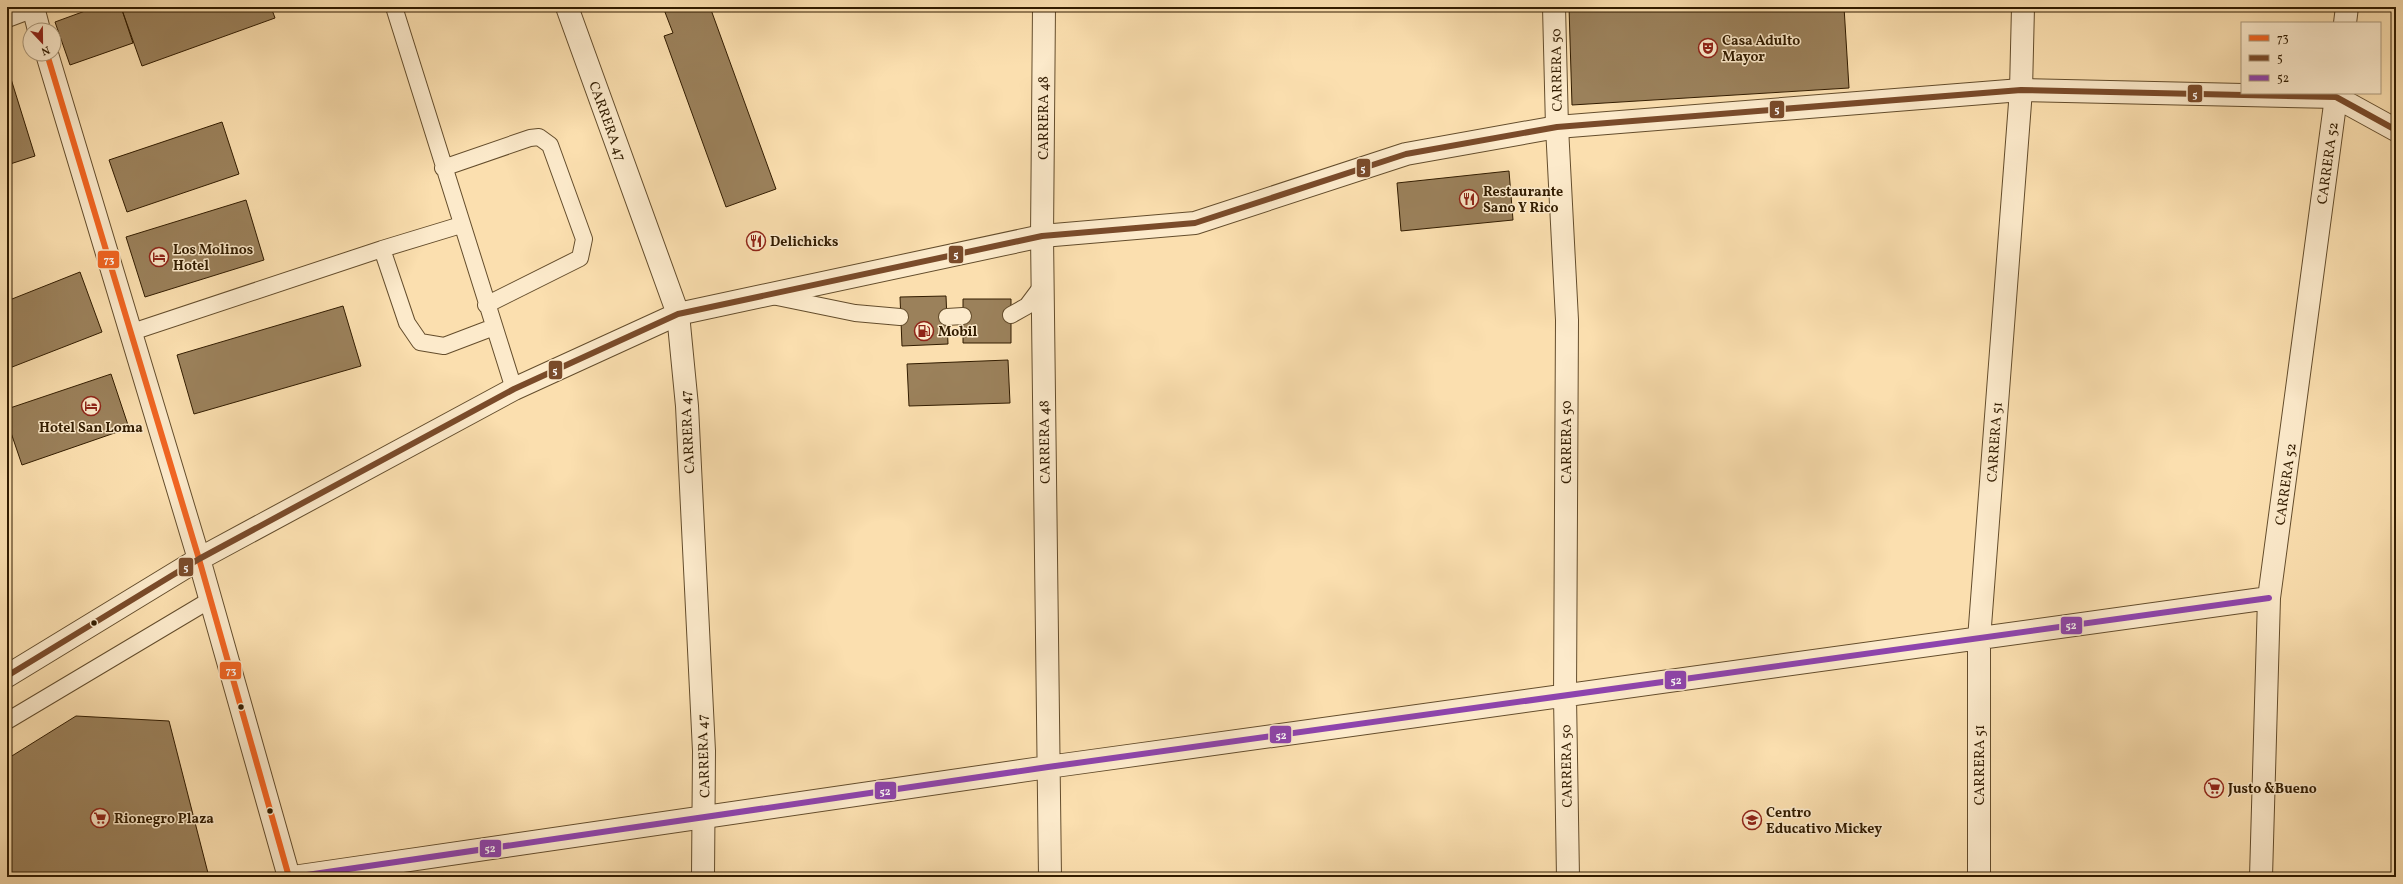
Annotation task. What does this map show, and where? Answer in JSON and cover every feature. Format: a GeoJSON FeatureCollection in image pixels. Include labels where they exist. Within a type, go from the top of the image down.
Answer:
{"type":"FeatureCollection","features":[{"type":"Feature","properties":{"kind":"street"},"geometry":{"type":"LineString","coordinates":[[7,16],[32,7],[37,22]]}},
{"type":"Feature","properties":{"kind":"street","name":"CARRERA 47"},"geometry":{"type":"LineString","coordinates":[[566,7],[678,314],[687,406],[704,751],[705,819],[703,877]]}},
{"type":"Feature","properties":{"kind":"street","name":"CARRERA 48"},"geometry":{"type":"LineString","coordinates":[[1044,7],[1042,286],[1050,877]]}},
{"type":"Feature","properties":{"kind":"street","name":"CARRERA 50"},"geometry":{"type":"LineString","coordinates":[[1554,7],[1557,126],[1567,320],[1565,697],[1568,877]]}},
{"type":"Feature","properties":{"kind":"street","name":"CARRERA 51"},"geometry":{"type":"LineString","coordinates":[[1979,877],[1979,639],[2021,90],[2023,7]]}},
{"type":"Feature","properties":{"kind":"street"},"geometry":{"type":"LineString","coordinates":[[2345,22],[2347,7]]}},
{"type":"Feature","properties":{"kind":"street"},"geometry":{"type":"LineString","coordinates":[[49,62],[129,333],[199,559],[289,877]]}},
{"type":"Feature","properties":{"kind":"street"},"geometry":{"type":"LineString","coordinates":[[7,676],[199,559],[514,388],[678,314],[1042,236],[1195,223],[1406,154],[1557,126],[2021,90],[2241,93]]}},
{"type":"Feature","properties":{"kind":"street"},"geometry":{"type":"LineString","coordinates":[[2273,94],[2336,95],[2396,130]]}},
{"type":"Feature","properties":{"kind":"street","name":"CARRERA 52"},"geometry":{"type":"LineString","coordinates":[[2261,877],[2270,598],[2336,95]]}},
{"type":"Feature","properties":{"kind":"street"},"geometry":{"type":"LineString","coordinates":[[292,877],[705,819],[1048,768],[2270,598]]}},
{"type":"Feature","properties":{"kind":"lane"},"geometry":{"type":"LineString","coordinates":[[394,7],[486,305],[514,388]]}},
{"type":"Feature","properties":{"kind":"lane"},"geometry":{"type":"LineString","coordinates":[[443,168],[530,138],[539,138],[550,145],[579,221],[584,239],[580,258],[486,305]]}},
{"type":"Feature","properties":{"kind":"lane"},"geometry":{"type":"LineString","coordinates":[[129,333],[461,224]]}},
{"type":"Feature","properties":{"kind":"lane"},"geometry":{"type":"LineString","coordinates":[[382,249],[407,324],[420,342],[444,346],[494,327]]}},
{"type":"Feature","properties":{"kind":"lane"},"geometry":{"type":"LineString","coordinates":[[1011,315],[1027,306],[1042,286]]}},
{"type":"Feature","properties":{"kind":"lane"},"geometry":{"type":"LineString","coordinates":[[766,295],[855,313],[900,317]]}},
{"type":"Feature","properties":{"kind":"lane"},"geometry":{"type":"LineString","coordinates":[[947,317],[963,316]]}},
{"type":"Feature","properties":{"kind":"lane"},"geometry":{"type":"LineString","coordinates":[[7,721],[210,600]]}},
{"type":"Feature","properties":{"kind":"building"},"geometry":{"type":"Polygon","coordinates":[[[96,7],[121,7],[133,43],[70,65],[62,42],[62,22],[55,22],[96,7]]]}},
{"type":"Feature","properties":{"kind":"building"},"geometry":{"type":"Polygon","coordinates":[[[121,7],[271,7],[275,18],[142,66],[121,7]]]}},
{"type":"Feature","properties":{"kind":"building"},"geometry":{"type":"Polygon","coordinates":[[[663,7],[710,7],[776,189],[726,207],[664,36],[673,33],[663,7]]]}},
{"type":"Feature","properties":{"kind":"building","name":"Casa Adulto Mayor"},"geometry":{"type":"Polygon","coordinates":[[[1569,7],[1844,7],[1849,88],[1572,105],[1569,7]]]}},
{"type":"Feature","properties":{"kind":"building"},"geometry":{"type":"Polygon","coordinates":[[[7,66],[35,156],[7,165],[7,66]]]}},
{"type":"Feature","properties":{"kind":"building"},"geometry":{"type":"Polygon","coordinates":[[[222,122],[239,174],[127,212],[109,160],[222,122]]]}},
{"type":"Feature","properties":{"kind":"building"},"geometry":{"type":"Polygon","coordinates":[[[1509,171],[1513,220],[1401,231],[1397,183],[1509,171]]]}},
{"type":"Feature","properties":{"kind":"building"},"geometry":{"type":"Polygon","coordinates":[[[246,200],[264,260],[145,297],[126,237],[246,200]]]}},
{"type":"Feature","properties":{"kind":"building"},"geometry":{"type":"Polygon","coordinates":[[[80,272],[102,332],[7,369],[7,301],[80,272]]]}},
{"type":"Feature","properties":{"kind":"building","name":"Mobil"},"geometry":{"type":"Polygon","coordinates":[[[946,296],[948,344],[902,346],[900,297],[946,296]]]}},
{"type":"Feature","properties":{"kind":"building","name":"Mobil"},"geometry":{"type":"Polygon","coordinates":[[[963,299],[1011,299],[1011,343],[963,343],[963,299]]]}},
{"type":"Feature","properties":{"kind":"building"},"geometry":{"type":"Polygon","coordinates":[[[343,306],[361,366],[194,414],[177,355],[343,306]]]}},
{"type":"Feature","properties":{"kind":"building"},"geometry":{"type":"Polygon","coordinates":[[[1008,360],[1010,403],[909,406],[907,364],[1008,360]]]}},
{"type":"Feature","properties":{"kind":"building"},"geometry":{"type":"Polygon","coordinates":[[[111,374],[129,428],[22,465],[7,421],[7,409],[111,374]]]}},
{"type":"Feature","properties":{"kind":"building","name":"Rionegro Plaza"},"geometry":{"type":"Polygon","coordinates":[[[76,716],[169,721],[209,877],[7,877],[7,759],[76,716]]]}},
{"type":"Feature","properties":{"kind":"transit line","name":"73"},"geometry":{"type":"LineString","coordinates":[[49,62],[199,559],[289,877]]}},
{"type":"Feature","properties":{"kind":"transit line","name":"5"},"geometry":{"type":"LineString","coordinates":[[7,676],[199,559],[514,389],[678,314],[1042,236],[1195,223],[1406,154],[1557,127],[2021,90],[2336,97],[2396,130]]}},
{"type":"Feature","properties":{"kind":"transit line","name":"52"},"geometry":{"type":"LineString","coordinates":[[293,877],[1048,767],[2269,598]]}},
{"type":"Feature","properties":{"kind":"place","name":"Casa Adulto Mayor"},"geometry":{"type":"Point","coordinates":[1708,48]}},
{"type":"Feature","properties":{"kind":"place","name":"Restaurante Sano Y Rico"},"geometry":{"type":"Point","coordinates":[1469,199]}},
{"type":"Feature","properties":{"kind":"place","name":"Delichicks"},"geometry":{"type":"Point","coordinates":[756,241]}},
{"type":"Feature","properties":{"kind":"place","name":"Los Molinos Hotel"},"geometry":{"type":"Point","coordinates":[159,257]}},
{"type":"Feature","properties":{"kind":"place","name":"Mobil"},"geometry":{"type":"Point","coordinates":[924,331]}},
{"type":"Feature","properties":{"kind":"place","name":"Hotel San Loma"},"geometry":{"type":"Point","coordinates":[91,406]}},
{"type":"Feature","properties":{"kind":"place","name":"Justo &Bueno"},"geometry":{"type":"Point","coordinates":[2214,788]}},
{"type":"Feature","properties":{"kind":"place","name":"Rionegro Plaza"},"geometry":{"type":"Point","coordinates":[100,818]}},
{"type":"Feature","properties":{"kind":"place","name":"Centro Educativo Mickey"},"geometry":{"type":"Point","coordinates":[1752,820]}}]}
